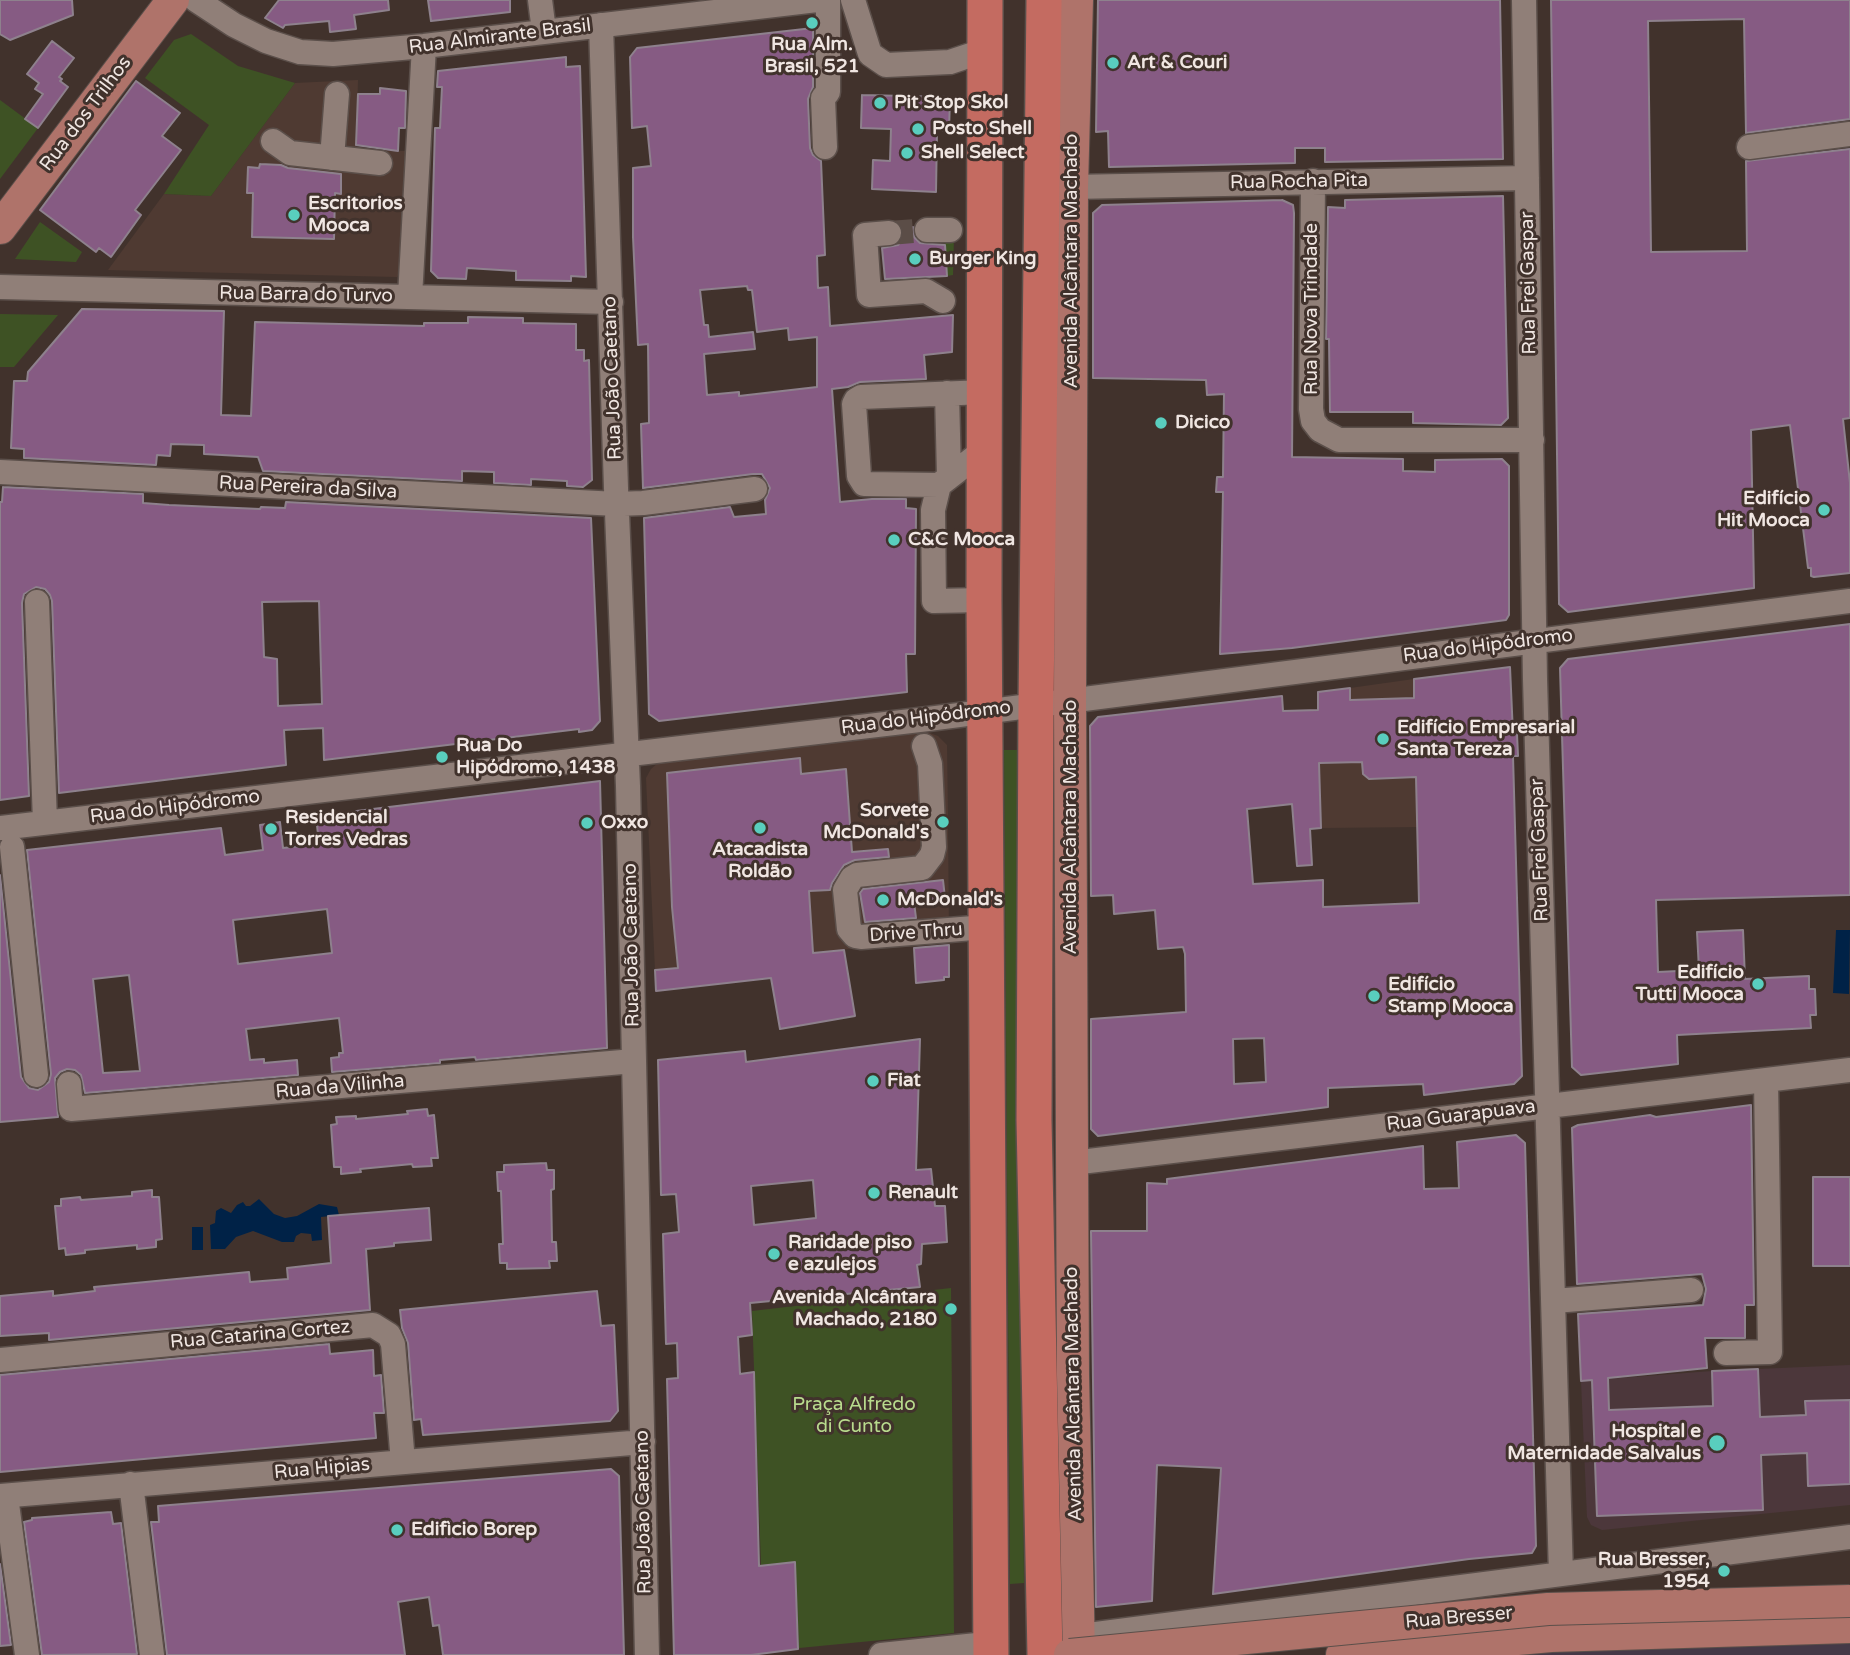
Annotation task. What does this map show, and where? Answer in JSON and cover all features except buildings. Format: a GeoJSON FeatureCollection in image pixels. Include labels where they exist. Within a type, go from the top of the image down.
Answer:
{"type":"FeatureCollection","features":[{"type":"Feature","properties":{"kind":"highway"},"geometry":{"type":"LineString","coordinates":[[981,1652],[991,1588],[984,600],[985,0]]}},
{"type":"Feature","properties":{"kind":"highway","name":"Avenida Alcântara Machado"},"geometry":{"type":"LineString","coordinates":[[1044,0],[1034,1120],[1045,1655]]}},
{"type":"Feature","properties":{"kind":"main road","name":"Rua dos Trilhos"},"geometry":{"type":"LineString","coordinates":[[0,228],[173,0]]}},
{"type":"Feature","properties":{"kind":"main road","name":"Avenida Alcântara Machado"},"geometry":{"type":"LineString","coordinates":[[1077,0],[1072,187],[1070,699],[1073,1375],[1087,1645]]}},
{"type":"Feature","properties":{"kind":"main road","name":"Rua Bresser"},"geometry":{"type":"LineString","coordinates":[[1070,1655],[1548,1609],[1850,1601]]}},
{"type":"Feature","properties":{"kind":"main road","name":"Rua Bresser"},"geometry":{"type":"LineString","coordinates":[[1342,1655],[1551,1636],[1850,1627]]}},
{"type":"Feature","properties":{"kind":"main road"},"geometry":{"type":"LineString","coordinates":[[1405,1655],[1437,1646]]}},
{"type":"Feature","properties":{"kind":"street","name":"Rua Almirante Brasil"},"geometry":{"type":"LineString","coordinates":[[196,0],[265,41],[300,52],[333,54],[601,25],[720,5],[817,0]]}},
{"type":"Feature","properties":{"kind":"street"},"geometry":{"type":"LineString","coordinates":[[540,0],[544,31]]}},
{"type":"Feature","properties":{"kind":"street"},"geometry":{"type":"LineString","coordinates":[[825,147],[823,97],[828,92],[828,0]]}},
{"type":"Feature","properties":{"kind":"street"},"geometry":{"type":"LineString","coordinates":[[853,0],[870,54],[886,65],[950,62],[986,50]]}},
{"type":"Feature","properties":{"kind":"street","name":"Rua Frei Gaspar"},"geometry":{"type":"LineString","coordinates":[[1524,0],[1534,640],[1561,1574]]}},
{"type":"Feature","properties":{"kind":"street","name":"Rua João Caetano"},"geometry":{"type":"LineString","coordinates":[[601,25],[627,755],[647,1655]]}},
{"type":"Feature","properties":{"kind":"street"},"geometry":{"type":"LineString","coordinates":[[410,297],[424,46]]}},
{"type":"Feature","properties":{"kind":"street"},"geometry":{"type":"LineString","coordinates":[[332,158],[337,94]]}},
{"type":"Feature","properties":{"kind":"street"},"geometry":{"type":"LineString","coordinates":[[1749,147],[1850,134]]}},
{"type":"Feature","properties":{"kind":"street"},"geometry":{"type":"LineString","coordinates":[[273,141],[290,153],[380,163]]}},
{"type":"Feature","properties":{"kind":"street","name":"Rua Rocha Pita"},"geometry":{"type":"LineString","coordinates":[[1072,187],[1527,177]]}},
{"type":"Feature","properties":{"kind":"street","name":"Rua Nova Trindade"},"geometry":{"type":"LineString","coordinates":[[1313,181],[1311,408],[1313,421],[1320,430],[1339,440],[1532,440]]}},
{"type":"Feature","properties":{"kind":"street"},"geometry":{"type":"LineString","coordinates":[[889,233],[865,235],[869,295],[926,291],[943,301]]}},
{"type":"Feature","properties":{"kind":"street","name":"Rua Barra do Turvo"},"geometry":{"type":"LineString","coordinates":[[0,287],[611,302]]}},
{"type":"Feature","properties":{"kind":"street"},"geometry":{"type":"LineString","coordinates":[[984,450],[944,481],[864,484],[859,476],[854,404],[861,397],[985,391]]}},
{"type":"Feature","properties":{"kind":"street"},"geometry":{"type":"LineString","coordinates":[[947,393],[944,481],[933,510],[934,601],[984,600]]}},
{"type":"Feature","properties":{"kind":"street","name":"Rua Pereira da Silva"},"geometry":{"type":"LineString","coordinates":[[0,472],[617,504],[755,489]]}},
{"type":"Feature","properties":{"kind":"street","name":"Rua do Hipódromo"},"geometry":{"type":"LineString","coordinates":[[6,837],[45,822],[985,712],[1850,601]]}},
{"type":"Feature","properties":{"kind":"street"},"geometry":{"type":"LineString","coordinates":[[37,602],[45,822]]}},
{"type":"Feature","properties":{"kind":"street","name":"Drive Thru"},"geometry":{"type":"LineString","coordinates":[[924,746],[930,764],[934,847],[932,855],[922,867],[857,875],[852,878],[845,890],[849,929],[855,936],[861,937],[986,927]]}},
{"type":"Feature","properties":{"kind":"street"},"geometry":{"type":"LineString","coordinates":[[6,837],[36,1075]]}},
{"type":"Feature","properties":{"kind":"street","name":"Rua da Vilinha"},"geometry":{"type":"LineString","coordinates":[[69,1083],[71,1109],[635,1062]]}},
{"type":"Feature","properties":{"kind":"street","name":"Rua Guarapuava"},"geometry":{"type":"LineString","coordinates":[[1072,1163],[1850,1070]]}},
{"type":"Feature","properties":{"kind":"street"},"geometry":{"type":"LineString","coordinates":[[1726,1353],[1770,1352],[1766,1080]]}},
{"type":"Feature","properties":{"kind":"street"},"geometry":{"type":"LineString","coordinates":[[1554,1301],[1691,1290]]}},
{"type":"Feature","properties":{"kind":"street","name":"Rua Catarina Cortez"},"geometry":{"type":"LineString","coordinates":[[0,1360],[373,1325],[388,1335],[393,1344],[403,1462]]}},
{"type":"Feature","properties":{"kind":"street","name":"Rua Hipias"},"geometry":{"type":"LineString","coordinates":[[3,1496],[643,1442]]}},
{"type":"Feature","properties":{"kind":"street"},"geometry":{"type":"LineString","coordinates":[[131,1484],[152,1655]]}},
{"type":"Feature","properties":{"kind":"street"},"geometry":{"type":"LineString","coordinates":[[3,1496],[27,1655]]}},
{"type":"Feature","properties":{"kind":"street","name":"Rua Bresser"},"geometry":{"type":"LineString","coordinates":[[1087,1645],[1241,1616],[1850,1537]]}},
{"type":"Feature","properties":{"kind":"street"},"geometry":{"type":"LineString","coordinates":[[1230,1655],[1241,1616]]}},
{"type":"Feature","properties":{"kind":"street"},"geometry":{"type":"LineString","coordinates":[[1241,1616],[1254,1655]]}},
{"type":"Feature","properties":{"kind":"street"},"geometry":{"type":"LineString","coordinates":[[881,1655],[981,1652]]}},
{"type":"Feature","properties":{"kind":"shaded area"},"geometry":{"type":"Polygon","coordinates":[[[358,80],[356,150],[405,151],[400,273],[397,277],[108,270],[164,194],[211,196],[295,83],[358,80]]]}},
{"type":"Feature","properties":{"kind":"shaded area"},"geometry":{"type":"Polygon","coordinates":[[[1414,679],[1418,827],[1321,828],[1319,763],[1351,762],[1350,688],[1414,679]]]}},
{"type":"Feature","properties":{"kind":"shaded area"},"geometry":{"type":"Polygon","coordinates":[[[927,732],[938,736],[947,745],[948,818],[939,818],[940,826],[948,826],[949,938],[655,970],[646,778],[651,769],[658,763],[927,732]]]}},
{"type":"Feature","properties":{"kind":"shaded area","name":"Hospital e Maternidade Salvalus"},"geometry":{"type":"Polygon","coordinates":[[[1850,1365],[1850,1505],[1602,1530],[1591,1525],[1587,1517],[1581,1381],[1712,1371],[1850,1365]]]}},
{"type":"Feature","properties":{"kind":"shaded area"},"geometry":{"type":"Polygon","coordinates":[[[1850,1639],[1850,1655],[1401,1655],[1850,1639]]]}},
{"type":"Feature","properties":{"kind":"green space"},"geometry":{"type":"Polygon","coordinates":[[[191,34],[238,66],[295,83],[211,196],[164,194],[209,125],[145,78],[174,40],[191,34]]]}},
{"type":"Feature","properties":{"kind":"green space"},"geometry":{"type":"Polygon","coordinates":[[[0,100],[38,128],[0,179],[0,100]]]}},
{"type":"Feature","properties":{"kind":"green space"},"geometry":{"type":"Polygon","coordinates":[[[40,222],[82,252],[76,262],[15,259],[40,222]]]}},
{"type":"Feature","properties":{"kind":"green space"},"geometry":{"type":"Polygon","coordinates":[[[944,236],[954,236],[953,275],[947,276],[944,236]]]}},
{"type":"Feature","properties":{"kind":"green space"},"geometry":{"type":"Polygon","coordinates":[[[0,314],[58,315],[14,367],[0,367],[0,314]]]}},
{"type":"Feature","properties":{"kind":"green space"},"geometry":{"type":"Polygon","coordinates":[[[1004,750],[1017,750],[1024,1583],[1010,1584],[1004,750]]]}},
{"type":"Feature","properties":{"kind":"green space","name":"Praça Alfredo di Cunto"},"geometry":{"type":"Polygon","coordinates":[[[951,1288],[954,1633],[799,1648],[795,1562],[761,1565],[752,1311],[951,1288]]]}},
{"type":"Feature","properties":{"kind":"water"},"geometry":{"type":"Polygon","coordinates":[[[1836,930],[1850,930],[1849,994],[1833,993],[1836,930]]]}},
{"type":"Feature","properties":{"kind":"water"},"geometry":{"type":"Polygon","coordinates":[[[259,1199],[274,1214],[285,1218],[297,1216],[319,1204],[337,1207],[339,1215],[321,1217],[322,1240],[312,1241],[311,1234],[301,1233],[296,1236],[294,1242],[282,1242],[253,1231],[236,1237],[225,1249],[211,1249],[210,1225],[215,1223],[216,1211],[221,1208],[231,1213],[243,1202],[250,1206],[259,1199]]]}},
{"type":"Feature","properties":{"kind":"water"},"geometry":{"type":"Polygon","coordinates":[[[192,1227],[203,1227],[203,1250],[192,1250],[192,1227]]]}},
{"type":"Feature","properties":{"kind":"tunnel"},"geometry":{"type":"LineString","coordinates":[[889,233],[927,230]]}},
{"type":"Feature","properties":{"kind":"place","name":"Rua Alm. Brasil, 521"},"geometry":{"type":"Point","coordinates":[812,23]}},
{"type":"Feature","properties":{"kind":"place","name":"Art & Couri"},"geometry":{"type":"Point","coordinates":[1113,63]}},
{"type":"Feature","properties":{"kind":"place","name":"Pit Stop Skol"},"geometry":{"type":"Point","coordinates":[880,103]}},
{"type":"Feature","properties":{"kind":"place","name":"Posto Shell"},"geometry":{"type":"Point","coordinates":[918,129]}},
{"type":"Feature","properties":{"kind":"place","name":"Shell Select"},"geometry":{"type":"Point","coordinates":[907,153]}},
{"type":"Feature","properties":{"kind":"place","name":"Escritorios Mooca"},"geometry":{"type":"Point","coordinates":[294,215]}},
{"type":"Feature","properties":{"kind":"place","name":"Burger King"},"geometry":{"type":"Point","coordinates":[915,259]}},
{"type":"Feature","properties":{"kind":"place","name":"Dicico"},"geometry":{"type":"Point","coordinates":[1161,423]}},
{"type":"Feature","properties":{"kind":"place","name":"Edifício Hit Mooca"},"geometry":{"type":"Point","coordinates":[1824,510]}},
{"type":"Feature","properties":{"kind":"place","name":"C&C Mooca"},"geometry":{"type":"Point","coordinates":[894,540]}},
{"type":"Feature","properties":{"kind":"place","name":"Edifício Empresarial Santa Tereza"},"geometry":{"type":"Point","coordinates":[1383,739]}},
{"type":"Feature","properties":{"kind":"place","name":"Rua Do Hipódromo, 1438"},"geometry":{"type":"Point","coordinates":[442,757]}},
{"type":"Feature","properties":{"kind":"place","name":"Sorvete McDonald's"},"geometry":{"type":"Point","coordinates":[943,822]}},
{"type":"Feature","properties":{"kind":"place","name":"Oxxo"},"geometry":{"type":"Point","coordinates":[587,823]}},
{"type":"Feature","properties":{"kind":"place","name":"Atacadista Roldão"},"geometry":{"type":"Point","coordinates":[760,828]}},
{"type":"Feature","properties":{"kind":"place","name":"Residencial Torres Vedras"},"geometry":{"type":"Point","coordinates":[271,829]}},
{"type":"Feature","properties":{"kind":"place","name":"McDonald's"},"geometry":{"type":"Point","coordinates":[883,900]}},
{"type":"Feature","properties":{"kind":"place","name":"Edifício Tutti Mooca"},"geometry":{"type":"Point","coordinates":[1758,984]}},
{"type":"Feature","properties":{"kind":"place","name":"Edifício Stamp Mooca"},"geometry":{"type":"Point","coordinates":[1374,996]}},
{"type":"Feature","properties":{"kind":"place","name":"Fiat"},"geometry":{"type":"Point","coordinates":[873,1081]}},
{"type":"Feature","properties":{"kind":"place","name":"Renault"},"geometry":{"type":"Point","coordinates":[874,1193]}},
{"type":"Feature","properties":{"kind":"place","name":"Raridade piso e azulejos"},"geometry":{"type":"Point","coordinates":[774,1254]}},
{"type":"Feature","properties":{"kind":"place","name":"Avenida Alcântara Machado, 2180"},"geometry":{"type":"Point","coordinates":[951,1309]}},
{"type":"Feature","properties":{"kind":"place","name":"Hospital e Maternidade Salvalus"},"geometry":{"type":"Point","coordinates":[1717,1443]}},
{"type":"Feature","properties":{"kind":"place","name":"Edifìcio Borep"},"geometry":{"type":"Point","coordinates":[397,1530]}},
{"type":"Feature","properties":{"kind":"place","name":"Rua Bresser, 1954"},"geometry":{"type":"Point","coordinates":[1724,1571]}}]}
